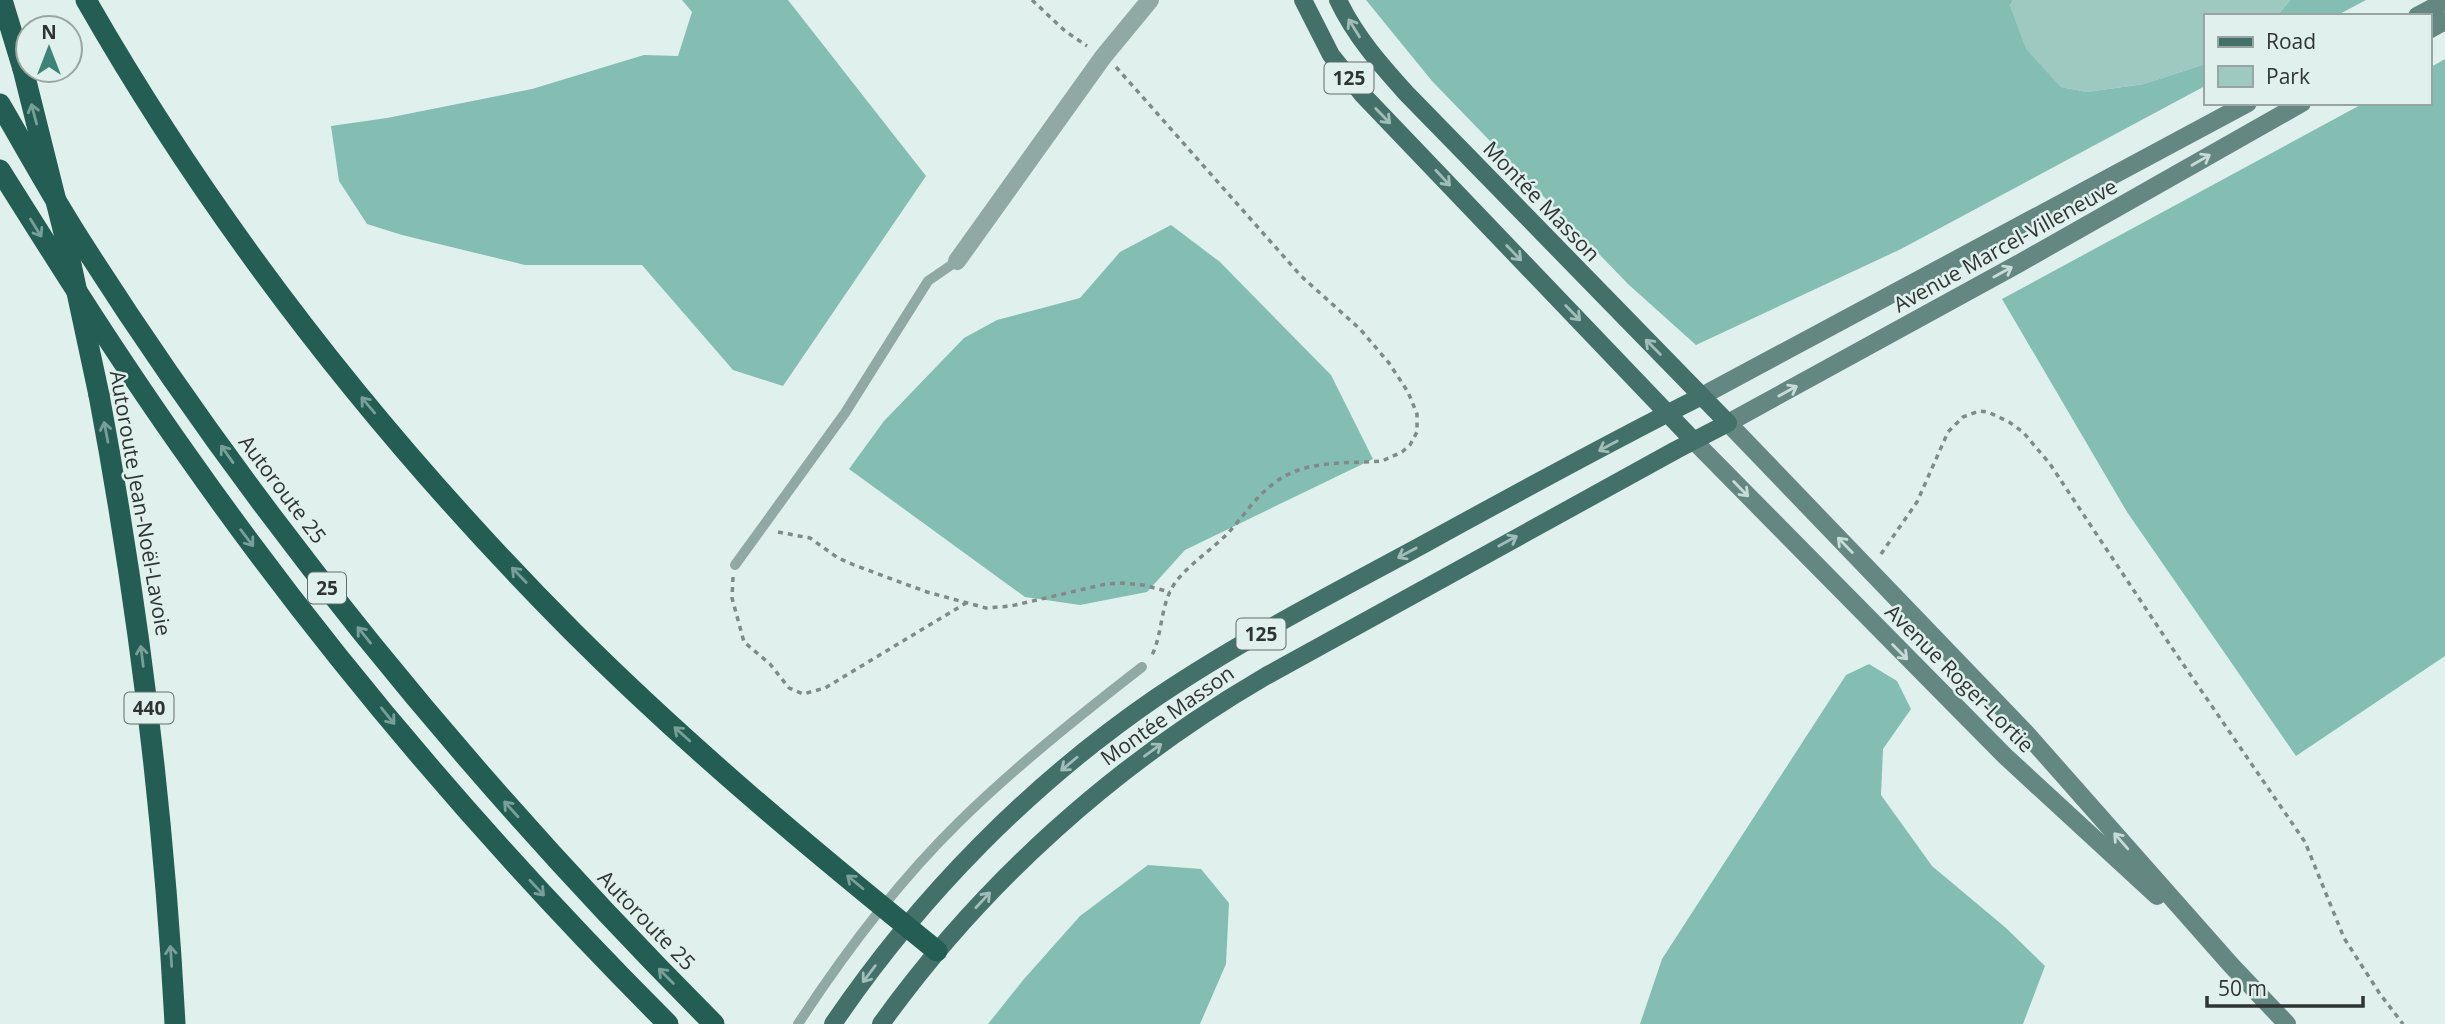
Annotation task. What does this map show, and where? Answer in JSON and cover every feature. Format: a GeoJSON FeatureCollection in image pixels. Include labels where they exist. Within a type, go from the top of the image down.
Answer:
{"type":"FeatureCollection","features":[{"type":"Feature","properties":{"kind":"highway","name":"Autoroute Jean-Noël-Lavoie"},"geometry":{"type":"LineString","coordinates":[[2,0],[23,69],[66,241],[99,395],[128,560],[153,744],[175,1024]]}},
{"type":"Feature","properties":{"kind":"highway"},"geometry":{"type":"LineString","coordinates":[[86,0],[152,109],[244,244],[318,344],[445,496],[573,632],[658,713],[782,823],[937,951]]}},
{"type":"Feature","properties":{"kind":"highway","name":"Autoroute 25"},"geometry":{"type":"LineString","coordinates":[[0,104],[84,246],[151,346],[246,482],[323,583],[518,818],[714,1024]]}},
{"type":"Feature","properties":{"kind":"highway","name":"25"},"geometry":{"type":"LineString","coordinates":[[0,170],[69,281],[164,422],[252,545],[318,630],[419,754],[489,834],[668,1024]]}},
{"type":"Feature","properties":{"kind":"main road","name":"125"},"geometry":{"type":"LineString","coordinates":[[1303,0],[1331,55],[1362,94],[1668,413]]}},
{"type":"Feature","properties":{"kind":"main road","name":"Montée Masson"},"geometry":{"type":"LineString","coordinates":[[832,1024],[906,926],[976,850],[1043,787],[1093,745],[1158,697],[1304,609],[1700,397],[1398,84],[1359,37],[1338,0]]}},
{"type":"Feature","properties":{"kind":"main road","name":"Avenue Roger-Lortie"},"geometry":{"type":"LineString","coordinates":[[1700,397],[1728,424]]}},
{"type":"Feature","properties":{"kind":"main road","name":"Avenue Roger-Lortie"},"geometry":{"type":"LineString","coordinates":[[1668,413],[1693,440]]}},
{"type":"Feature","properties":{"kind":"main road","name":"Montée Masson"},"geometry":{"type":"LineString","coordinates":[[881,1024],[937,951],[1005,877],[1057,827],[1117,777],[1211,709],[1443,577],[1693,440],[1728,424]]}},
{"type":"Feature","properties":{"kind":"street"},"geometry":{"type":"LineString","coordinates":[[957,261],[1103,57],[1150,0]]}},
{"type":"Feature","properties":{"kind":"street"},"geometry":{"type":"LineString","coordinates":[[2421,14],[2445,1]]}},
{"type":"Feature","properties":{"kind":"street","name":"Avenue Marcel-Villeneuve"},"geometry":{"type":"LineString","coordinates":[[1700,397],[2244,105]]}},
{"type":"Feature","properties":{"kind":"street","name":"Avenue Marcel-Villeneuve"},"geometry":{"type":"LineString","coordinates":[[1728,424],[2298,105]]}},
{"type":"Feature","properties":{"kind":"street","name":"Avenue Roger-Lortie"},"geometry":{"type":"LineString","coordinates":[[1728,424],[2026,733],[2231,965],[2287,1024]]}},
{"type":"Feature","properties":{"kind":"street","name":"Avenue Roger-Lortie"},"geometry":{"type":"LineString","coordinates":[[1693,440],[2005,756],[2231,965]]}},
{"type":"Feature","properties":{"kind":"lane"},"geometry":{"type":"LineString","coordinates":[[735,565],[845,413],[928,281],[957,261]]}},
{"type":"Feature","properties":{"kind":"lane"},"geometry":{"type":"LineString","coordinates":[[798,1024],[842,958],[883,906],[958,823],[1035,754],[1142,667]]}},
{"type":"Feature","properties":{"kind":"path"},"geometry":{"type":"LineString","coordinates":[[1032,0],[1065,31],[1120,70],[1219,186],[1301,276],[1360,329],[1389,363],[1408,392],[1417,414],[1415,438],[1394,457],[1382,461],[1308,466],[1274,483],[1251,505],[1235,527],[1175,583],[1170,592],[1154,651],[1142,667]]}},
{"type":"Feature","properties":{"kind":"path"},"geometry":{"type":"LineString","coordinates":[[1870,570],[1908,518],[1941,446],[1954,425],[1970,414],[1988,412],[1998,415],[2023,432],[2050,464],[2305,842],[2344,938],[2403,1024]]}},
{"type":"Feature","properties":{"kind":"path"},"geometry":{"type":"LineString","coordinates":[[762,528],[810,538],[838,558],[854,565],[927,592],[986,608],[1011,606],[1090,587],[1124,583],[1170,592]]}},
{"type":"Feature","properties":{"kind":"path"},"geometry":{"type":"LineString","coordinates":[[735,565],[731,585],[732,598],[744,642],[770,664],[782,682],[795,692],[803,694],[825,688],[957,607],[968,603]]}},
{"type":"Feature","properties":{"kind":"green space"},"geometry":{"type":"Polygon","coordinates":[[[682,0],[788,0],[926,176],[783,386],[733,370],[642,265],[525,265],[402,235],[367,224],[339,181],[331,126],[387,118],[532,89],[644,55],[678,56],[692,12],[682,0]]]}},
{"type":"Feature","properties":{"kind":"green space"},"geometry":{"type":"Polygon","coordinates":[[[1366,0],[2013,0],[2010,5],[2026,49],[2061,87],[2087,92],[2144,84],[2204,64],[2204,87],[1901,249],[1696,345],[1628,284],[1432,81],[1366,0]]]}},
{"type":"Feature","properties":{"kind":"green space"},"geometry":{"type":"Polygon","coordinates":[[[2013,0],[2290,0],[2279,14],[2204,14],[2204,64],[2144,84],[2087,92],[2061,87],[2026,50],[2010,5],[2013,0]]]}},
{"type":"Feature","properties":{"kind":"green space"},"geometry":{"type":"Polygon","coordinates":[[[2290,0],[2366,0],[2340,14],[2279,14],[2290,0]]]}},
{"type":"Feature","properties":{"kind":"green space"},"geometry":{"type":"Polygon","coordinates":[[[2445,59],[2445,656],[2296,756],[2127,512],[2002,299],[2360,105],[2431,105],[2431,67],[2445,59]]]}},
{"type":"Feature","properties":{"kind":"green space"},"geometry":{"type":"Polygon","coordinates":[[[1171,225],[1220,262],[1331,375],[1373,459],[1185,550],[1147,592],[1080,605],[1025,597],[849,469],[884,421],[964,338],[997,320],[1080,298],[1120,252],[1171,225]]]}},
{"type":"Feature","properties":{"kind":"green space"},"geometry":{"type":"Polygon","coordinates":[[[1869,664],[1897,681],[1911,709],[1883,749],[1881,795],[1932,866],[2006,928],[2045,966],[2023,1024],[1640,1024],[1662,959],[1846,675],[1869,664]]]}},
{"type":"Feature","properties":{"kind":"green space"},"geometry":{"type":"Polygon","coordinates":[[[1148,865],[1201,869],[1229,903],[1226,964],[1200,1024],[988,1024],[1080,916],[1148,865]]]}}]}
